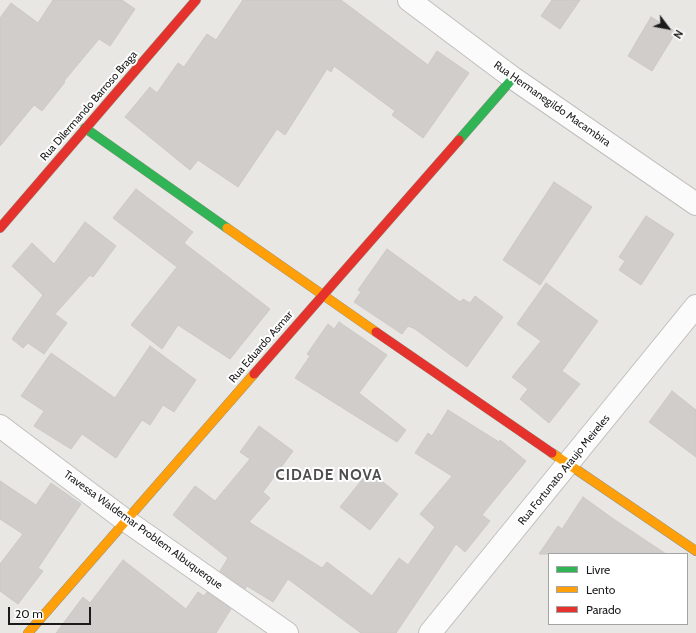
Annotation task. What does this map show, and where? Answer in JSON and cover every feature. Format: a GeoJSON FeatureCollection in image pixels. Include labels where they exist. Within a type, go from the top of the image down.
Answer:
{"type":"FeatureCollection","features":[{"type":"Feature","properties":{"kind":"street","name":"Rua Dilermando Barroso Braga"},"geometry":{"type":"LineString","coordinates":[[0,228],[196,0]]}},
{"type":"Feature","properties":{"kind":"street","name":"Rua Hermanegildo Macambira"},"geometry":{"type":"LineString","coordinates":[[409,0],[514,78],[696,204]]}},
{"type":"Feature","properties":{"kind":"street","name":"Rua Eduardo Asmar"},"geometry":{"type":"LineString","coordinates":[[28,633],[322,295],[514,78]]}},
{"type":"Feature","properties":{"kind":"street"},"geometry":{"type":"LineString","coordinates":[[85,128],[322,295],[570,463],[696,551]]}},
{"type":"Feature","properties":{"kind":"street","name":"Rua Fortunato Araujo Meireles"},"geometry":{"type":"LineString","coordinates":[[430,633],[570,463],[696,306]]}},
{"type":"Feature","properties":{"kind":"street","name":"Travessa Waldemar Problem Albuquerque"},"geometry":{"type":"LineString","coordinates":[[0,426],[125,520],[287,633]]}},
{"type":"Feature","properties":{"kind":"building"},"geometry":{"type":"Polygon","coordinates":[[[53,0],[122,0],[135,9],[110,46],[99,39],[64,81],[65,82],[42,111],[34,105],[0,146],[0,18],[11,3],[38,23],[53,0]]]}},
{"type":"Feature","properties":{"kind":"building"},"geometry":{"type":"Polygon","coordinates":[[[243,0],[341,0],[428,65],[437,51],[469,73],[423,138],[392,115],[395,111],[334,66],[331,72],[327,69],[285,135],[277,129],[238,187],[198,160],[190,170],[125,117],[150,87],[157,93],[178,63],[184,67],[207,34],[216,40],[243,0]]]}},
{"type":"Feature","properties":{"kind":"building"},"geometry":{"type":"Polygon","coordinates":[[[552,0],[580,0],[560,29],[541,16],[552,0]]]}},
{"type":"Feature","properties":{"kind":"building"},"geometry":{"type":"Polygon","coordinates":[[[651,17],[676,32],[652,71],[628,56],[651,17]]]}},
{"type":"Feature","properties":{"kind":"building"},"geometry":{"type":"Polygon","coordinates":[[[554,182],[592,207],[540,285],[503,260],[554,182]]]}},
{"type":"Feature","properties":{"kind":"building"},"geometry":{"type":"Polygon","coordinates":[[[136,189],[193,232],[184,243],[270,309],[230,359],[178,325],[162,349],[131,325],[177,267],[113,218],[136,189]]]}},
{"type":"Feature","properties":{"kind":"building"},"geometry":{"type":"Polygon","coordinates":[[[646,216],[674,234],[641,285],[619,270],[625,261],[619,257],[646,216]]]}},
{"type":"Feature","properties":{"kind":"building"},"geometry":{"type":"Polygon","coordinates":[[[85,222],[116,246],[93,277],[90,275],[55,314],[67,323],[44,354],[28,343],[23,348],[12,339],[43,295],[12,266],[32,243],[54,264],[85,222]]]}},
{"type":"Feature","properties":{"kind":"building"},"geometry":{"type":"Polygon","coordinates":[[[387,249],[460,302],[463,299],[470,303],[475,296],[503,317],[467,367],[415,329],[408,326],[402,334],[354,302],[361,292],[358,290],[387,249]]]}},
{"type":"Feature","properties":{"kind":"building"},"geometry":{"type":"Polygon","coordinates":[[[546,283],[598,321],[562,371],[580,384],[549,423],[520,399],[528,389],[512,377],[541,341],[517,324],[546,283]]]}},
{"type":"Feature","properties":{"kind":"building"},"geometry":{"type":"Polygon","coordinates":[[[339,322],[387,355],[359,393],[406,430],[397,442],[295,378],[310,356],[307,354],[328,324],[334,329],[339,322]]]}},
{"type":"Feature","properties":{"kind":"building"},"geometry":{"type":"Polygon","coordinates":[[[150,346],[196,380],[174,412],[163,405],[150,425],[142,420],[116,458],[82,434],[71,449],[34,426],[44,411],[21,396],[51,353],[115,398],[150,346]]]}},
{"type":"Feature","properties":{"kind":"building"},"geometry":{"type":"Polygon","coordinates":[[[672,391],[696,410],[696,457],[649,422],[672,391]]]}},
{"type":"Feature","properties":{"kind":"building"},"geometry":{"type":"Polygon","coordinates":[[[448,410],[499,442],[500,440],[526,461],[482,515],[490,521],[465,552],[456,544],[396,633],[361,633],[288,579],[273,602],[247,586],[245,589],[220,571],[228,558],[173,515],[195,486],[215,501],[250,459],[240,452],[259,426],[293,451],[263,492],[270,498],[249,522],[322,568],[327,562],[372,596],[399,558],[408,565],[435,527],[420,514],[452,476],[415,453],[428,433],[432,436],[448,410]]]}},
{"type":"Feature","properties":{"kind":"building"},"geometry":{"type":"Polygon","coordinates":[[[369,471],[398,494],[370,530],[340,507],[369,471]]]}},
{"type":"Feature","properties":{"kind":"building"},"geometry":{"type":"Polygon","coordinates":[[[0,481],[36,505],[51,483],[81,504],[38,568],[43,571],[18,604],[0,591],[0,564],[23,534],[0,519],[0,481]]]}},
{"type":"Feature","properties":{"kind":"building"},"geometry":{"type":"Polygon","coordinates":[[[583,497],[664,553],[539,554],[558,526],[562,529],[583,497]]]}},
{"type":"Feature","properties":{"kind":"building"},"geometry":{"type":"Polygon","coordinates":[[[123,560],[186,609],[198,592],[204,596],[207,592],[231,609],[216,633],[56,633],[83,597],[90,603],[123,560]]]}},
{"type":"Feature","properties":{"kind":"traffic: fast"},"geometry":{"type":"LineString","coordinates":[[459,140],[513,78]]}},
{"type":"Feature","properties":{"kind":"traffic: fast"},"geometry":{"type":"LineString","coordinates":[[85,128],[227,228]]}},
{"type":"Feature","properties":{"kind":"traffic: slow"},"geometry":{"type":"LineString","coordinates":[[227,228],[376,332]]}},
{"type":"Feature","properties":{"kind":"traffic: slow"},"geometry":{"type":"LineString","coordinates":[[28,633],[254,374]]}},
{"type":"Feature","properties":{"kind":"traffic: slow"},"geometry":{"type":"LineString","coordinates":[[552,453],[696,551]]}},
{"type":"Feature","properties":{"kind":"traffic: jam"},"geometry":{"type":"LineString","coordinates":[[0,228],[196,0]]}},
{"type":"Feature","properties":{"kind":"traffic: jam"},"geometry":{"type":"LineString","coordinates":[[254,374],[459,140]]}},
{"type":"Feature","properties":{"kind":"traffic: jam"},"geometry":{"type":"LineString","coordinates":[[376,332],[552,453]]}},
{"type":"Feature","properties":{"kind":"district","name":"CIDADE NOVA"},"geometry":{"type":"Point","coordinates":[329,476]}}]}
